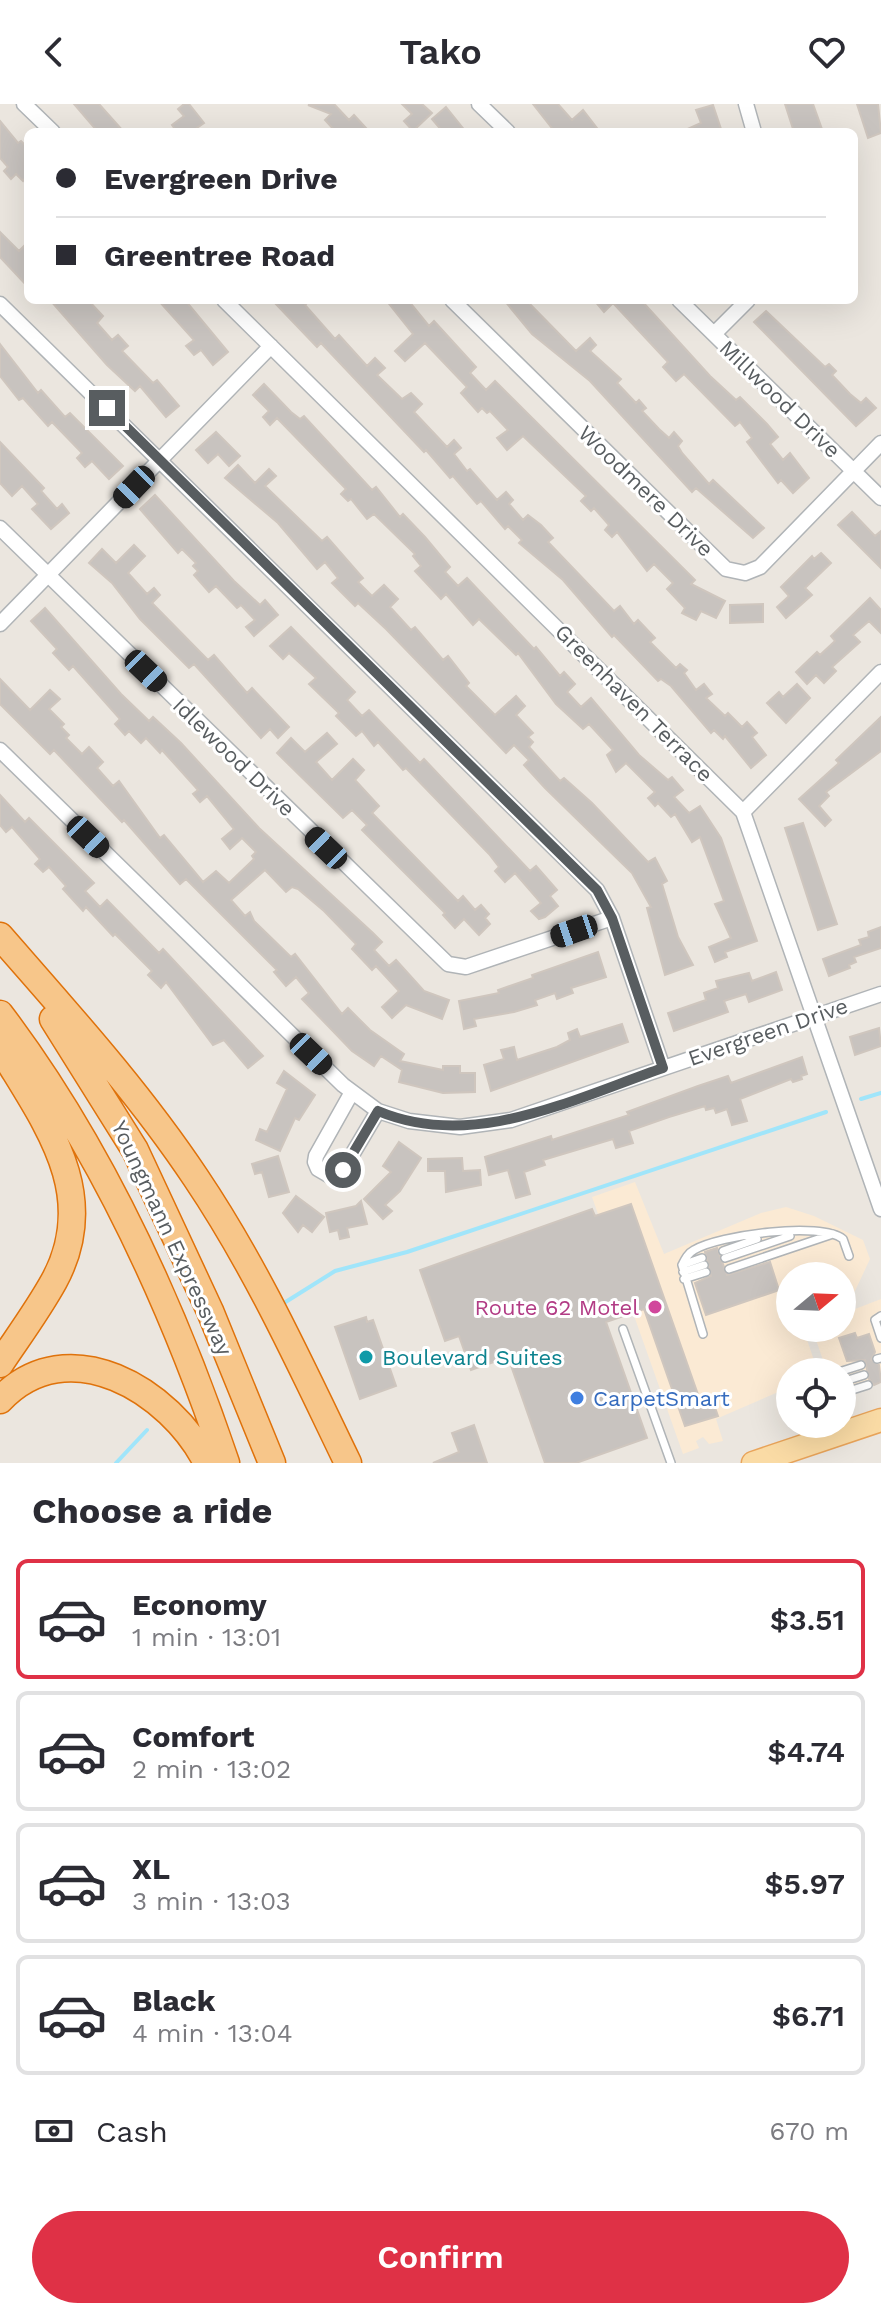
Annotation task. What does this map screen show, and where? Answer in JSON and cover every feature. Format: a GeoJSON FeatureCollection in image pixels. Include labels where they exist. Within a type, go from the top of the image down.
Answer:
{"type":"FeatureCollection","features":[{"type":"Feature","properties":{"kind":"highway"},"geometry":{"type":"LineString","coordinates":[[0,936],[130,1087],[201,1186],[256,1279],[348,1463]]}},
{"type":"Feature","properties":{"kind":"highway","name":"Youngmann Expressway"},"geometry":{"type":"LineString","coordinates":[[0,944],[70,1044],[135,1150],[210,1311],[272,1463]]}},
{"type":"Feature","properties":{"kind":"highway","name":"Youngmann Expressway"},"geometry":{"type":"LineString","coordinates":[[0,1014],[69,1120],[117,1206],[204,1399],[226,1463]]}},
{"type":"Feature","properties":{"kind":"highway"},"geometry":{"type":"LineString","coordinates":[[0,1047],[59,1148],[69,1181],[72,1212],[66,1252],[54,1280],[0,1364]]}},
{"type":"Feature","properties":{"kind":"highway"},"geometry":{"type":"LineString","coordinates":[[0,1400],[16,1386],[45,1372],[74,1367],[108,1373],[154,1398],[200,1449],[207,1463]]}},
{"type":"Feature","properties":{"kind":"main road"},"geometry":{"type":"LineString","coordinates":[[763,1461],[881,1420]]}},
{"type":"Feature","properties":{"kind":"street"},"geometry":{"type":"LineString","coordinates":[[24,104],[49,128]]}},
{"type":"Feature","properties":{"kind":"street"},"geometry":{"type":"LineString","coordinates":[[479,104],[504,128]]}},
{"type":"Feature","properties":{"kind":"street"},"geometry":{"type":"LineString","coordinates":[[746,104],[753,128]]}},
{"type":"Feature","properties":{"kind":"street"},"geometry":{"type":"LineString","coordinates":[[0,304],[597,890],[612,918],[663,1068]]}},
{"type":"Feature","properties":{"kind":"street","name":"Greenhaven Terrace"},"geometry":{"type":"LineString","coordinates":[[228,304],[743,812],[881,1209]]}},
{"type":"Feature","properties":{"kind":"street","name":"Woodmere Drive"},"geometry":{"type":"LineString","coordinates":[[456,304],[726,569],[745,573],[760,567],[881,443]]}},
{"type":"Feature","properties":{"kind":"street","name":"Millwood Drive"},"geometry":{"type":"LineString","coordinates":[[683,304],[881,498]]}},
{"type":"Feature","properties":{"kind":"street"},"geometry":{"type":"LineString","coordinates":[[714,334],[744,304]]}},
{"type":"Feature","properties":{"kind":"street"},"geometry":{"type":"LineString","coordinates":[[0,624],[271,346]]}},
{"type":"Feature","properties":{"kind":"street","name":"Idlewood Drive"},"geometry":{"type":"LineString","coordinates":[[0,528],[448,964],[466,967],[612,918]]}},
{"type":"Feature","properties":{"kind":"street"},"geometry":{"type":"LineString","coordinates":[[743,812],[881,672]]}},
{"type":"Feature","properties":{"kind":"street","name":"Evergreen Drive"},"geometry":{"type":"LineString","coordinates":[[0,750],[352,1092],[378,1111],[435,1125],[486,1125],[881,994]]}},
{"type":"Feature","properties":{"kind":"street"},"geometry":{"type":"LineString","coordinates":[[352,1092],[316,1156],[315,1162],[324,1175],[330,1176],[343,1170],[378,1111]]}},
{"type":"Feature","properties":{"kind":"lane"},"geometry":{"type":"LineString","coordinates":[[725,1258],[803,1231]]}},
{"type":"Feature","properties":{"kind":"lane"},"geometry":{"type":"LineString","coordinates":[[725,1258],[831,1232]]}},
{"type":"Feature","properties":{"kind":"lane"},"geometry":{"type":"LineString","coordinates":[[703,1334],[684,1271],[692,1250],[725,1239],[747,1236],[831,1232],[843,1239],[849,1256]]}},
{"type":"Feature","properties":{"kind":"lane"},"geometry":{"type":"LineString","coordinates":[[725,1258],[770,1234]]}},
{"type":"Feature","properties":{"kind":"lane"},"geometry":{"type":"LineString","coordinates":[[725,1258],[747,1236]]}},
{"type":"Feature","properties":{"kind":"lane"},"geometry":{"type":"LineString","coordinates":[[684,1271],[704,1265],[684,1271]]}},
{"type":"Feature","properties":{"kind":"lane"},"geometry":{"type":"LineString","coordinates":[[881,1316],[875,1320],[881,1338]]}},
{"type":"Feature","properties":{"kind":"lane"},"geometry":{"type":"LineString","coordinates":[[623,1329],[671,1463]]}},
{"type":"Feature","properties":{"kind":"lane"},"geometry":{"type":"LineString","coordinates":[[856,1367],[861,1365]]}},
{"type":"Feature","properties":{"kind":"lane"},"geometry":{"type":"LineString","coordinates":[[856,1378],[864,1375]]}},
{"type":"Feature","properties":{"kind":"lane"},"geometry":{"type":"LineString","coordinates":[[856,1389],[868,1385]]}},
{"type":"Feature","properties":{"kind":"shaded area"},"geometry":{"type":"Polygon","coordinates":[[[635,1182],[664,1254],[761,1213],[786,1207],[814,1216],[863,1240],[870,1259],[856,1289],[856,1262],[776,1262],[776,1342],[808,1342],[813,1358],[776,1358],[776,1393],[716,1419],[723,1441],[709,1444],[703,1437],[696,1441],[699,1448],[683,1454],[592,1197],[635,1182]]]}},
{"type":"Feature","properties":{"kind":"shaded area"},"geometry":{"type":"Polygon","coordinates":[[[881,1299],[881,1383],[856,1391],[856,1358],[822,1358],[817,1342],[856,1342],[856,1309],[881,1299]]]}},
{"type":"Feature","properties":{"kind":"building"},"geometry":{"type":"Polygon","coordinates":[[[74,104],[99,104],[120,128],[95,128],[74,104]]]}},
{"type":"Feature","properties":{"kind":"building"},"geometry":{"type":"Polygon","coordinates":[[[189,104],[204,123],[197,128],[174,128],[172,125],[184,116],[178,109],[189,104]]]}},
{"type":"Feature","properties":{"kind":"building"},"geometry":{"type":"Polygon","coordinates":[[[334,104],[349,120],[354,115],[366,128],[332,128],[325,120],[331,114],[308,105],[334,104]]]}},
{"type":"Feature","properties":{"kind":"building"},"geometry":{"type":"Polygon","coordinates":[[[402,104],[422,104],[432,113],[416,128],[410,128],[404,121],[412,114],[402,104]]]}},
{"type":"Feature","properties":{"kind":"building"},"geometry":{"type":"Polygon","coordinates":[[[533,104],[558,104],[572,120],[583,110],[597,128],[552,128],[533,104]]]}},
{"type":"Feature","properties":{"kind":"building"},"geometry":{"type":"Polygon","coordinates":[[[785,104],[813,104],[822,128],[793,128],[785,104]]]}},
{"type":"Feature","properties":{"kind":"building"},"geometry":{"type":"Polygon","coordinates":[[[857,104],[878,104],[881,133],[868,138],[857,104]]]}},
{"type":"Feature","properties":{"kind":"building"},"geometry":{"type":"Polygon","coordinates":[[[713,105],[721,128],[690,128],[701,123],[696,110],[713,105]]]}},
{"type":"Feature","properties":{"kind":"building"},"geometry":{"type":"Polygon","coordinates":[[[446,107],[463,128],[440,128],[432,119],[446,107]]]}},
{"type":"Feature","properties":{"kind":"building"},"geometry":{"type":"Polygon","coordinates":[[[0,121],[18,143],[21,141],[24,144],[23,181],[16,174],[11,179],[4,171],[8,167],[0,158],[0,121]]]}},
{"type":"Feature","properties":{"kind":"building"},"geometry":{"type":"Polygon","coordinates":[[[0,232],[19,251],[24,246],[24,283],[0,257],[0,232]]]}},
{"type":"Feature","properties":{"kind":"building"},"geometry":{"type":"Polygon","coordinates":[[[54,304],[92,304],[103,316],[97,323],[112,340],[118,335],[128,346],[122,351],[153,383],[157,380],[179,406],[166,417],[140,386],[135,391],[107,365],[54,304]]]}},
{"type":"Feature","properties":{"kind":"building"},"geometry":{"type":"Polygon","coordinates":[[[162,304],[188,304],[228,352],[213,365],[201,350],[194,355],[186,346],[194,340],[162,304]]]}},
{"type":"Feature","properties":{"kind":"building"},"geometry":{"type":"Polygon","coordinates":[[[276,304],[306,304],[335,339],[339,335],[367,366],[375,358],[385,368],[377,375],[402,399],[411,393],[422,404],[414,412],[447,447],[454,440],[461,448],[454,454],[467,471],[470,469],[497,500],[506,492],[513,500],[509,504],[523,520],[528,515],[541,525],[553,538],[548,542],[614,611],[620,606],[634,624],[638,620],[655,638],[650,642],[676,668],[680,664],[687,670],[684,673],[696,690],[704,684],[712,694],[706,698],[725,716],[728,713],[742,727],[747,722],[757,733],[752,737],[766,755],[751,768],[725,736],[723,739],[714,730],[711,733],[671,686],[661,679],[658,681],[614,635],[612,637],[563,580],[519,543],[522,540],[508,526],[505,529],[481,501],[477,504],[453,476],[450,478],[321,343],[317,347],[276,304]]]}},
{"type":"Feature","properties":{"kind":"building"},"geometry":{"type":"Polygon","coordinates":[[[389,304],[411,304],[429,326],[434,321],[476,367],[470,373],[486,390],[495,381],[695,580],[691,584],[725,601],[716,618],[701,611],[696,620],[682,613],[685,608],[667,589],[673,583],[654,564],[647,571],[617,532],[612,537],[605,530],[609,525],[594,508],[591,511],[581,501],[586,496],[523,436],[507,450],[497,438],[508,430],[490,411],[487,413],[482,408],[478,412],[461,393],[467,387],[425,343],[405,361],[395,351],[413,334],[389,304]]]}},
{"type":"Feature","properties":{"kind":"building"},"geometry":{"type":"Polygon","coordinates":[[[507,304],[530,304],[576,351],[590,338],[596,345],[590,351],[621,379],[617,383],[636,403],[639,400],[646,408],[642,411],[669,438],[674,432],[682,441],[678,446],[682,453],[709,484],[713,480],[764,528],[753,538],[696,488],[692,492],[590,381],[532,334],[507,304]]]}},
{"type":"Feature","properties":{"kind":"building"},"geometry":{"type":"Polygon","coordinates":[[[597,304],[612,304],[604,312],[597,304]]]}},
{"type":"Feature","properties":{"kind":"building"},"geometry":{"type":"Polygon","coordinates":[[[614,304],[645,304],[710,376],[736,400],[740,397],[767,424],[778,437],[770,444],[783,460],[790,453],[809,478],[793,493],[781,480],[778,483],[747,442],[752,438],[740,422],[735,426],[684,374],[676,381],[663,367],[668,362],[614,304]]]}},
{"type":"Feature","properties":{"kind":"building"},"geometry":{"type":"Polygon","coordinates":[[[766,311],[825,367],[829,364],[836,371],[832,375],[850,394],[861,403],[866,398],[876,408],[856,426],[754,322],[766,311]]]}},
{"type":"Feature","properties":{"kind":"building"},"geometry":{"type":"Polygon","coordinates":[[[0,344],[38,393],[41,390],[65,417],[70,413],[123,466],[109,479],[92,461],[85,467],[77,458],[82,453],[52,422],[48,426],[23,398],[19,400],[0,376],[0,344]]]}},
{"type":"Feature","properties":{"kind":"building"},"geometry":{"type":"Polygon","coordinates":[[[264,384],[291,412],[300,419],[304,416],[372,490],[376,487],[400,517],[403,514],[450,567],[445,572],[458,586],[467,578],[534,649],[536,647],[560,676],[564,672],[575,684],[567,692],[581,707],[591,698],[639,755],[668,780],[672,777],[683,790],[674,797],[689,813],[700,806],[721,838],[757,941],[725,952],[727,957],[715,962],[709,947],[731,938],[715,904],[724,901],[700,837],[692,842],[675,814],[671,817],[658,803],[655,806],[648,798],[655,792],[626,763],[616,772],[607,755],[613,750],[589,724],[583,729],[556,704],[518,653],[516,655],[479,619],[473,625],[446,594],[441,599],[415,571],[421,566],[413,556],[415,554],[374,514],[367,519],[351,499],[348,501],[341,494],[346,489],[277,418],[270,425],[263,417],[269,411],[253,395],[264,384]]]}},
{"type":"Feature","properties":{"kind":"building"},"geometry":{"type":"Polygon","coordinates":[[[216,432],[240,456],[229,466],[218,454],[208,463],[196,450],[216,432]]]}},
{"type":"Feature","properties":{"kind":"building"},"geometry":{"type":"Polygon","coordinates":[[[0,442],[44,488],[41,491],[57,509],[62,504],[69,513],[51,529],[32,509],[38,504],[22,486],[12,496],[0,483],[0,442]]]}},
{"type":"Feature","properties":{"kind":"building"},"geometry":{"type":"Polygon","coordinates":[[[238,465],[255,483],[269,469],[276,476],[265,486],[322,541],[327,537],[363,578],[358,582],[372,596],[384,585],[398,599],[390,607],[411,630],[415,627],[443,660],[448,656],[469,683],[466,686],[495,715],[516,696],[525,706],[516,715],[533,733],[528,737],[533,742],[529,747],[560,781],[564,778],[592,803],[648,862],[655,858],[667,881],[662,884],[678,937],[693,965],[665,975],[647,908],[651,907],[632,873],[545,788],[524,765],[529,760],[514,745],[506,753],[386,629],[358,603],[355,606],[332,583],[338,578],[325,562],[317,569],[278,523],[225,478],[238,465]]]}},
{"type":"Feature","properties":{"kind":"building"},"geometry":{"type":"Polygon","coordinates":[[[155,495],[234,581],[260,605],[265,600],[278,615],[254,636],[246,627],[255,620],[241,605],[237,608],[216,586],[209,592],[194,575],[198,571],[193,566],[196,563],[182,549],[178,553],[140,509],[155,495]]]}},
{"type":"Feature","properties":{"kind":"building"},"geometry":{"type":"Polygon","coordinates":[[[852,512],[875,536],[881,531],[881,568],[838,525],[852,512]]]}},
{"type":"Feature","properties":{"kind":"building"},"geometry":{"type":"Polygon","coordinates":[[[134,545],[145,556],[128,573],[147,594],[154,588],[160,595],[152,603],[208,660],[214,655],[247,693],[252,688],[289,727],[278,738],[270,729],[261,738],[194,664],[189,668],[140,619],[112,583],[89,563],[102,549],[116,563],[134,545]]]}},
{"type":"Feature","properties":{"kind":"building"},"geometry":{"type":"Polygon","coordinates":[[[821,553],[831,563],[805,588],[812,595],[786,618],[777,607],[789,596],[781,587],[812,556],[814,559],[821,553]]]}},
{"type":"Feature","properties":{"kind":"building"},"geometry":{"type":"Polygon","coordinates":[[[870,598],[881,610],[881,633],[869,621],[853,635],[860,642],[832,667],[836,671],[824,683],[816,675],[807,684],[796,672],[817,652],[820,655],[835,641],[831,636],[870,598]]]}},
{"type":"Feature","properties":{"kind":"building"},"geometry":{"type":"Polygon","coordinates":[[[763,604],[763,622],[730,623],[730,605],[763,604]]]}},
{"type":"Feature","properties":{"kind":"building"},"geometry":{"type":"Polygon","coordinates":[[[45,608],[121,694],[149,721],[153,717],[181,743],[259,828],[382,942],[374,950],[389,966],[396,960],[424,991],[449,1000],[442,1019],[406,1005],[392,1018],[382,1007],[399,991],[376,966],[372,970],[352,949],[356,944],[324,911],[298,889],[292,887],[286,892],[265,870],[231,900],[245,916],[250,912],[254,921],[291,957],[295,954],[342,1014],[348,1008],[370,1030],[404,1054],[400,1061],[443,1070],[443,1066],[460,1066],[460,1073],[475,1073],[475,1092],[443,1093],[399,1082],[402,1070],[381,1056],[374,1066],[352,1051],[302,999],[309,993],[296,977],[286,986],[274,972],[277,970],[186,879],[180,884],[124,820],[122,822],[54,750],[50,754],[0,704],[0,679],[30,710],[50,690],[60,699],[49,709],[64,724],[61,727],[69,735],[66,738],[82,754],[89,747],[103,762],[97,768],[113,786],[119,781],[160,838],[164,835],[203,882],[216,871],[229,883],[254,859],[252,856],[256,852],[242,838],[230,849],[222,839],[234,829],[207,796],[200,802],[193,794],[198,790],[162,750],[160,753],[146,738],[141,743],[129,731],[125,735],[115,724],[120,719],[73,666],[69,670],[53,653],[57,649],[31,621],[45,608]]]}},
{"type":"Feature","properties":{"kind":"building"},"geometry":{"type":"Polygon","coordinates":[[[291,627],[355,692],[347,700],[362,716],[369,710],[420,763],[424,759],[530,871],[536,866],[557,890],[550,896],[558,906],[539,919],[531,911],[541,903],[515,873],[505,882],[495,871],[499,867],[489,854],[406,768],[403,770],[378,742],[374,746],[362,731],[356,736],[336,716],[339,713],[309,684],[316,678],[289,653],[283,659],[270,646],[291,627]]]}},
{"type":"Feature","properties":{"kind":"building"},"geometry":{"type":"Polygon","coordinates":[[[797,684],[810,698],[786,723],[767,703],[779,692],[783,697],[797,684]]]}},
{"type":"Feature","properties":{"kind":"building"},"geometry":{"type":"Polygon","coordinates":[[[881,717],[881,751],[826,792],[829,796],[819,806],[831,820],[825,826],[799,799],[839,763],[836,760],[881,717]]]}},
{"type":"Feature","properties":{"kind":"building"},"geometry":{"type":"Polygon","coordinates":[[[327,733],[337,744],[316,762],[332,780],[353,759],[364,770],[355,780],[379,806],[372,813],[458,901],[463,896],[475,910],[481,905],[489,914],[485,918],[490,924],[479,935],[464,919],[455,928],[443,915],[445,913],[362,830],[367,825],[352,810],[343,818],[277,753],[291,738],[305,752],[327,733]]]}},
{"type":"Feature","properties":{"kind":"building"},"geometry":{"type":"Polygon","coordinates":[[[0,795],[25,822],[29,818],[94,883],[85,891],[100,907],[107,900],[159,953],[163,949],[263,1056],[248,1068],[224,1040],[213,1045],[166,982],[161,988],[148,975],[152,971],[86,907],[83,911],[49,867],[43,872],[35,864],[40,859],[12,827],[6,832],[0,825],[0,795]]]}},
{"type":"Feature","properties":{"kind":"building"},"geometry":{"type":"Polygon","coordinates":[[[803,823],[837,924],[818,930],[785,828],[803,823]]]}},
{"type":"Feature","properties":{"kind":"building"},"geometry":{"type":"Polygon","coordinates":[[[881,927],[881,948],[854,957],[856,962],[849,965],[850,968],[829,976],[823,959],[861,945],[859,940],[869,937],[868,932],[881,927]]]}},
{"type":"Feature","properties":{"kind":"building"},"geometry":{"type":"Polygon","coordinates":[[[598,952],[606,977],[571,988],[573,993],[557,999],[555,993],[535,1000],[537,1005],[474,1019],[476,1026],[464,1029],[459,1001],[499,993],[498,990],[533,978],[532,975],[598,952]]]}},
{"type":"Feature","properties":{"kind":"building"},"geometry":{"type":"Polygon","coordinates":[[[776,972],[782,990],[749,1002],[746,994],[724,1001],[728,1012],[674,1031],[668,1013],[706,1000],[704,993],[718,988],[716,981],[749,973],[752,981],[776,972]]]}},
{"type":"Feature","properties":{"kind":"building"},"geometry":{"type":"Polygon","coordinates":[[[622,1024],[628,1042],[491,1091],[484,1065],[504,1059],[501,1050],[514,1047],[517,1060],[557,1047],[570,1040],[568,1033],[577,1029],[580,1037],[622,1024]]]}},
{"type":"Feature","properties":{"kind":"building"},"geometry":{"type":"Polygon","coordinates":[[[879,1028],[881,1046],[855,1055],[850,1037],[879,1028]]]}},
{"type":"Feature","properties":{"kind":"building"},"geometry":{"type":"Polygon","coordinates":[[[802,1057],[807,1074],[801,1076],[802,1079],[793,1082],[791,1079],[740,1099],[747,1121],[732,1125],[727,1109],[716,1113],[714,1108],[706,1110],[705,1106],[669,1117],[629,1131],[633,1143],[616,1148],[613,1139],[543,1160],[545,1165],[524,1172],[530,1194],[516,1198],[508,1170],[489,1175],[485,1157],[551,1136],[552,1140],[629,1115],[627,1112],[728,1076],[731,1083],[802,1057]]]}},
{"type":"Feature","properties":{"kind":"building"},"geometry":{"type":"Polygon","coordinates":[[[284,1071],[315,1095],[299,1120],[295,1118],[280,1151],[256,1140],[260,1129],[267,1132],[287,1089],[277,1083],[284,1071]]]}},
{"type":"Feature","properties":{"kind":"building"},"geometry":{"type":"Polygon","coordinates":[[[399,1142],[421,1158],[400,1191],[385,1205],[392,1211],[383,1219],[364,1199],[391,1172],[383,1166],[399,1142]]]}},
{"type":"Feature","properties":{"kind":"building"},"geometry":{"type":"Polygon","coordinates":[[[278,1156],[289,1192],[269,1197],[262,1172],[255,1174],[252,1164],[278,1156]]]}},
{"type":"Feature","properties":{"kind":"building"},"geometry":{"type":"Polygon","coordinates":[[[462,1158],[463,1171],[480,1170],[481,1185],[446,1192],[445,1171],[428,1171],[428,1159],[462,1158]]]}},
{"type":"Feature","properties":{"kind":"building"},"geometry":{"type":"Polygon","coordinates":[[[296,1196],[324,1217],[312,1232],[303,1225],[298,1232],[283,1213],[296,1196]]]}},
{"type":"Feature","properties":{"kind":"building"},"geometry":{"type":"Polygon","coordinates":[[[361,1201],[367,1224],[347,1228],[349,1237],[340,1239],[338,1230],[330,1232],[326,1213],[356,1206],[361,1201]]]}},
{"type":"Feature","properties":{"kind":"building"},"geometry":{"type":"Polygon","coordinates":[[[631,1204],[701,1403],[712,1399],[718,1416],[685,1426],[644,1309],[606,1322],[647,1438],[576,1463],[545,1463],[508,1357],[471,1370],[459,1336],[445,1341],[420,1270],[592,1209],[595,1216],[631,1204]]]}},
{"type":"Feature","properties":{"kind":"building"},"geometry":{"type":"Polygon","coordinates":[[[717,1248],[727,1275],[770,1262],[776,1291],[706,1315],[695,1283],[711,1276],[705,1252],[717,1248]]]}},
{"type":"Feature","properties":{"kind":"building","name":"Boulevard Suites"},"geometry":{"type":"Polygon","coordinates":[[[366,1317],[367,1322],[373,1320],[396,1386],[360,1399],[335,1327],[366,1317]]]}},
{"type":"Feature","properties":{"kind":"building"},"geometry":{"type":"Polygon","coordinates":[[[869,1334],[875,1352],[871,1360],[879,1365],[881,1382],[874,1385],[869,1379],[865,1360],[846,1358],[840,1342],[856,1342],[856,1336],[857,1338],[869,1334]]]}},
{"type":"Feature","properties":{"kind":"building"},"geometry":{"type":"Polygon","coordinates":[[[474,1425],[487,1463],[433,1463],[459,1452],[452,1433],[474,1425]]]}},
{"type":"Feature","properties":{"kind":"waterway"},"geometry":{"type":"LineString","coordinates":[[861,1099],[881,1093]]}},
{"type":"Feature","properties":{"kind":"waterway"},"geometry":{"type":"LineString","coordinates":[[284,1303],[335,1271],[407,1252],[826,1112]]}},
{"type":"Feature","properties":{"kind":"waterway"},"geometry":{"type":"LineString","coordinates":[[116,1463],[147,1430]]}},
{"type":"Feature","properties":{"kind":"place","name":"Route 62 Motel"},"geometry":{"type":"Point","coordinates":[655,1307]}},
{"type":"Feature","properties":{"kind":"place","name":"Boulevard Suites"},"geometry":{"type":"Point","coordinates":[366,1357]}},
{"type":"Feature","properties":{"kind":"place","name":"CarpetSmart"},"geometry":{"type":"Point","coordinates":[577,1398]}},
{"type":"Feature","properties":{"kind":"route"},"geometry":{"type":"LineString","coordinates":[[107,408],[597,890],[612,918],[663,1068],[511,1120],[486,1125],[435,1125],[378,1111],[343,1170]]}}]}
